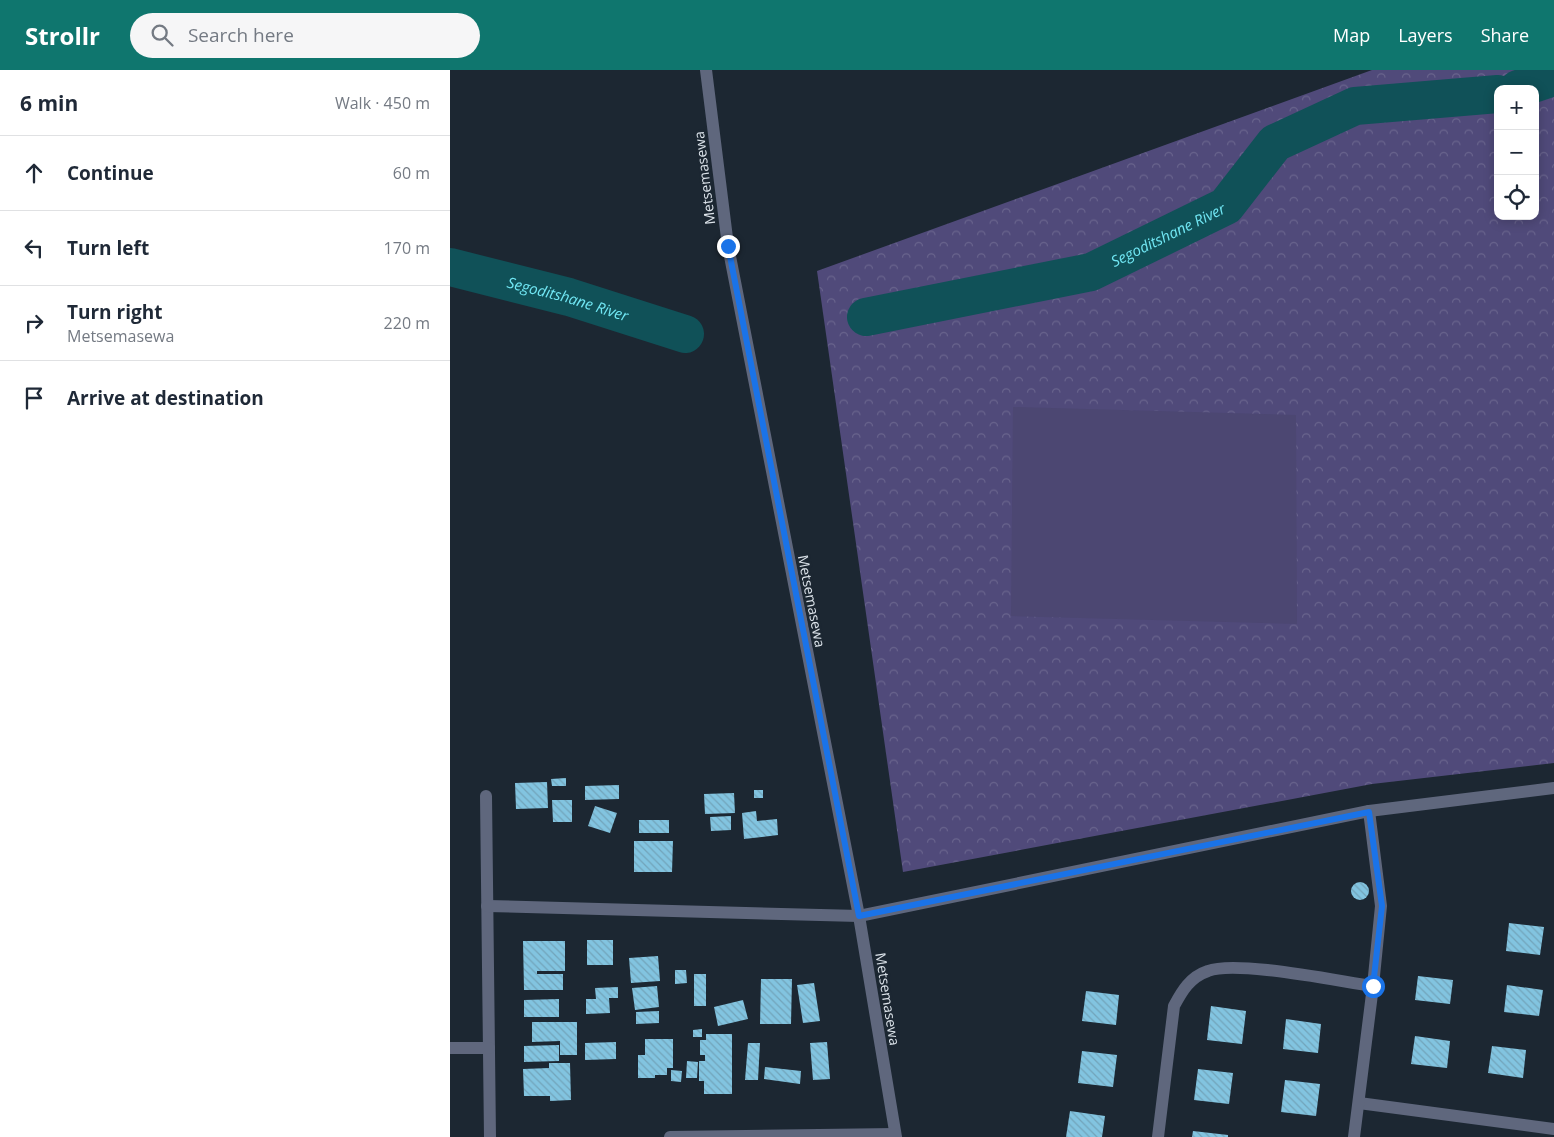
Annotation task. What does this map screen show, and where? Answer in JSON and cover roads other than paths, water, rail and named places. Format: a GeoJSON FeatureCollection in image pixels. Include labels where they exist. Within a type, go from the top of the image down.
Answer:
{"type":"FeatureCollection","features":[{"type":"Feature","properties":{"kind":"street","name":"Metsemasewa"},"geometry":{"type":"LineString","coordinates":[[706,70],[728,246],[859,916],[895,1136]]}},
{"type":"Feature","properties":{"kind":"street"},"geometry":{"type":"LineString","coordinates":[[487,906],[859,916],[1369,812],[1554,788]]}},
{"type":"Feature","properties":{"kind":"street"},"geometry":{"type":"LineString","coordinates":[[486,796],[490,1137]]}},
{"type":"Feature","properties":{"kind":"street"},"geometry":{"type":"LineString","coordinates":[[1354,1137],[1382,906],[1369,812]]}},
{"type":"Feature","properties":{"kind":"street"},"geometry":{"type":"LineString","coordinates":[[1158,1137],[1174,1006],[1184,988],[1195,978],[1208,970],[1239,967],[1373,986]]}},
{"type":"Feature","properties":{"kind":"street"},"geometry":{"type":"LineString","coordinates":[[450,1048],[489,1048]]}},
{"type":"Feature","properties":{"kind":"street"},"geometry":{"type":"LineString","coordinates":[[1359,1103],[1554,1129]]}},
{"type":"Feature","properties":{"kind":"street"},"geometry":{"type":"LineString","coordinates":[[670,1137],[895,1136]]}},
{"type":"Feature","properties":{"kind":"waterway","name":"Segoditshane River"},"geometry":{"type":"LineString","coordinates":[[1530,85],[1554,77]]}},
{"type":"Feature","properties":{"kind":"waterway","name":"Segoditshane River"},"geometry":{"type":"LineString","coordinates":[[866,317],[1091,272],[1226,206],[1275,143],[1355,106],[1494,94]]}},
{"type":"Feature","properties":{"kind":"waterway","name":"Segoditshane River"},"geometry":{"type":"LineString","coordinates":[[450,267],[569,297],[685,334]]}}]}
